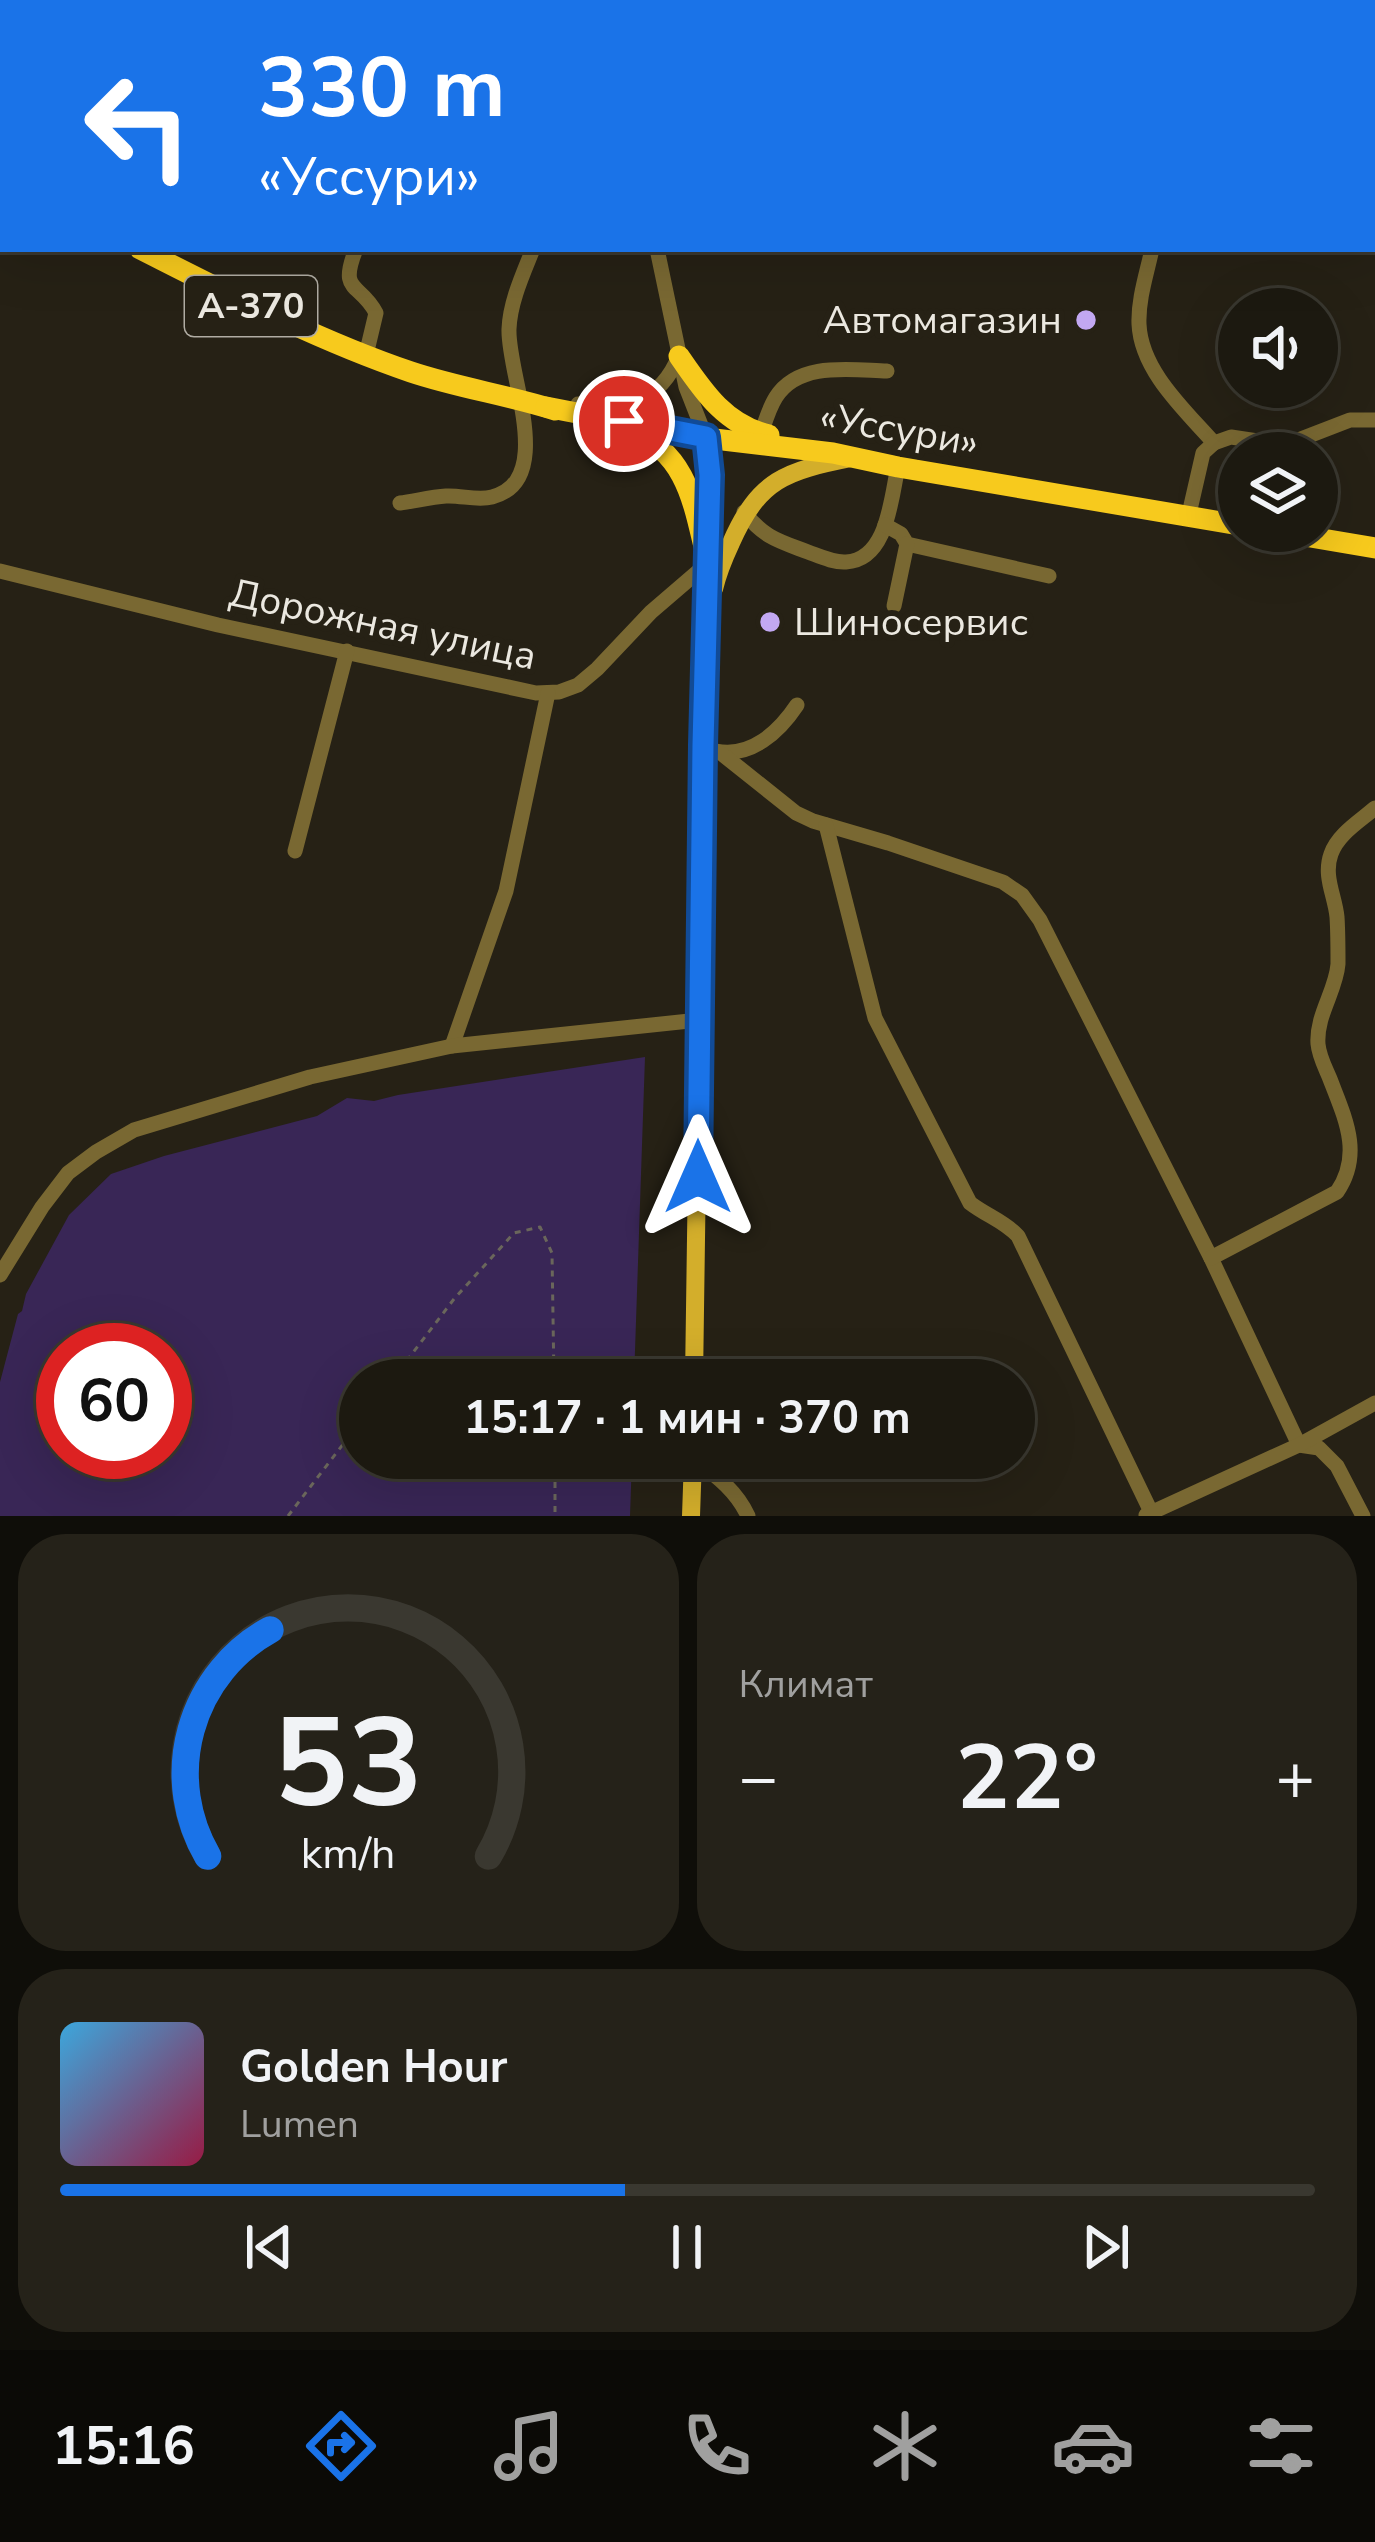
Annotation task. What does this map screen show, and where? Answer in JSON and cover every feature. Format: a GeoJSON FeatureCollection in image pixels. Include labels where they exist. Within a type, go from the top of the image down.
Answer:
{"type":"FeatureCollection","features":[{"type":"Feature","properties":{"kind":"highway","name":"А-370"},"geometry":{"type":"LineString","coordinates":[[146,252],[284,322],[366,355],[461,387],[546,407]]}},
{"type":"Feature","properties":{"kind":"highway"},"geometry":{"type":"LineString","coordinates":[[679,356],[725,415],[761,434],[843,455]]}},
{"type":"Feature","properties":{"kind":"highway"},"geometry":{"type":"LineString","coordinates":[[546,407],[630,431],[661,446],[691,496],[708,563]]}},
{"type":"Feature","properties":{"kind":"highway","name":"«Уссури»"},"geometry":{"type":"LineString","coordinates":[[546,407],[1218,520]]}},
{"type":"Feature","properties":{"kind":"highway"},"geometry":{"type":"LineString","coordinates":[[1338,542],[1375,548]]}},
{"type":"Feature","properties":{"kind":"main road"},"geometry":{"type":"LineString","coordinates":[[694,1359],[710,475],[706,437]]}},
{"type":"Feature","properties":{"kind":"main road"},"geometry":{"type":"LineString","coordinates":[[706,616],[718,572],[744,512],[758,495],[787,476],[843,455]]}},
{"type":"Feature","properties":{"kind":"main road"},"geometry":{"type":"LineString","coordinates":[[691,1516],[692,1479]]}},
{"type":"Feature","properties":{"kind":"street"},"geometry":{"type":"LineString","coordinates":[[355,252],[348,267],[350,283],[376,313],[366,355]]}},
{"type":"Feature","properties":{"kind":"street"},"geometry":{"type":"LineString","coordinates":[[400,503],[492,496],[520,479],[526,463],[508,326],[530,252]]}},
{"type":"Feature","properties":{"kind":"street"},"geometry":{"type":"LineString","coordinates":[[658,252],[686,387],[706,437]]}},
{"type":"Feature","properties":{"kind":"street"},"geometry":{"type":"LineString","coordinates":[[1150,252],[1140,307],[1143,346],[1171,394],[1214,443]]}},
{"type":"Feature","properties":{"kind":"street"},"geometry":{"type":"LineString","coordinates":[[520,400],[614,406],[640,400],[668,380],[679,356]]}},
{"type":"Feature","properties":{"kind":"street"},"geometry":{"type":"LineString","coordinates":[[761,434],[777,395],[800,377],[837,370],[887,371]]}},
{"type":"Feature","properties":{"kind":"street"},"geometry":{"type":"LineString","coordinates":[[1190,514],[1203,453],[1214,443],[1231,437],[1293,442],[1350,420],[1375,420]]}},
{"type":"Feature","properties":{"kind":"street"},"geometry":{"type":"LineString","coordinates":[[744,512],[771,538],[845,562],[868,553],[885,525],[898,467]]}},
{"type":"Feature","properties":{"kind":"street"},"geometry":{"type":"LineString","coordinates":[[885,525],[902,534],[907,544],[894,605]]}},
{"type":"Feature","properties":{"kind":"street"},"geometry":{"type":"LineString","coordinates":[[907,544],[1049,576]]}},
{"type":"Feature","properties":{"kind":"street","name":"Дорожная улица"},"geometry":{"type":"LineString","coordinates":[[0,571],[218,625],[548,693],[578,685],[650,612],[708,563]]}},
{"type":"Feature","properties":{"kind":"street"},"geometry":{"type":"LineString","coordinates":[[295,851],[347,651]]}},
{"type":"Feature","properties":{"kind":"street"},"geometry":{"type":"LineString","coordinates":[[452,1046],[506,892],[548,693]]}},
{"type":"Feature","properties":{"kind":"street"},"geometry":{"type":"LineString","coordinates":[[722,754],[752,748],[772,735],[797,705]]}},
{"type":"Feature","properties":{"kind":"street"},"geometry":{"type":"LineString","coordinates":[[703,745],[722,754],[796,813],[1003,882],[1022,895],[1040,920],[1211,1258],[1299,1444]]}},
{"type":"Feature","properties":{"kind":"street"},"geometry":{"type":"LineString","coordinates":[[1211,1258],[1337,1192],[1346,1179],[1353,1152],[1318,1042],[1320,1021],[1338,969],[1329,857],[1337,841],[1375,808]]}},
{"type":"Feature","properties":{"kind":"street"},"geometry":{"type":"LineString","coordinates":[[826,825],[875,1018],[970,1203],[1005,1222],[1018,1236],[1150,1514],[1299,1444],[1375,1402]]}},
{"type":"Feature","properties":{"kind":"street"},"geometry":{"type":"LineString","coordinates":[[0,1275],[68,1173],[134,1130],[310,1077],[452,1046],[699,1020]]}},
{"type":"Feature","properties":{"kind":"street"},"geometry":{"type":"LineString","coordinates":[[1299,1444],[1319,1448],[1337,1466],[1363,1516]]}},
{"type":"Feature","properties":{"kind":"street"},"geometry":{"type":"LineString","coordinates":[[721,1479],[748,1516]]}},
{"type":"Feature","properties":{"kind":"path"},"geometry":{"type":"LineString","coordinates":[[408,1359],[454,1299],[514,1234],[540,1227],[552,1253],[554,1359]]}},
{"type":"Feature","properties":{"kind":"path"},"geometry":{"type":"LineString","coordinates":[[288,1516],[339,1449]]}},
{"type":"Feature","properties":{"kind":"path"},"geometry":{"type":"LineString","coordinates":[[555,1479],[555,1516]]}},
{"type":"Feature","properties":{"kind":"shaded area"},"geometry":{"type":"Polygon","coordinates":[[[645,1057],[635,1359],[339,1359],[339,1479],[631,1479],[630,1516],[0,1516],[0,1382],[26,1294],[69,1215],[111,1174],[317,1116],[347,1098],[374,1101],[645,1057]]]}},
{"type":"Feature","properties":{"kind":"place","name":"Автомагазин"},"geometry":{"type":"Point","coordinates":[1086,320]}},
{"type":"Feature","properties":{"kind":"place","name":"Шиносервис"},"geometry":{"type":"Point","coordinates":[770,622]}},
{"type":"Feature","properties":{"kind":"route"},"geometry":{"type":"LineString","coordinates":[[624,421],[706,437],[710,475],[698,1177]]}}]}
